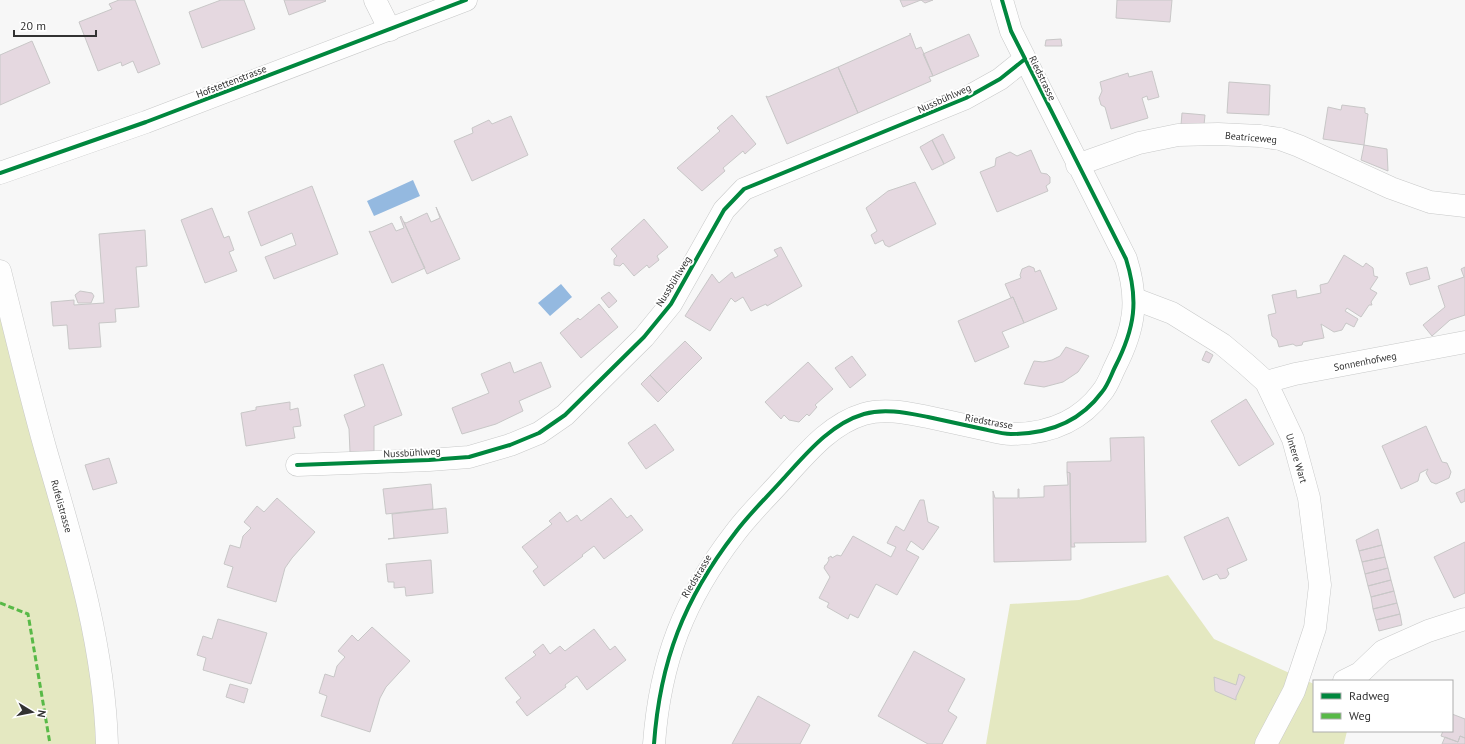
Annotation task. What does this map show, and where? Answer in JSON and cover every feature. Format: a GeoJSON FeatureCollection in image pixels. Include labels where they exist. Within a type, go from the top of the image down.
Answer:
{"type":"FeatureCollection","features":[{"type":"Feature","properties":{"kind":"street"},"geometry":{"type":"LineString","coordinates":[[375,0],[390,30]]}},
{"type":"Feature","properties":{"kind":"street","name":"Hofstettenstrasse"},"geometry":{"type":"LineString","coordinates":[[0,173],[146,122],[466,0]]}},
{"type":"Feature","properties":{"kind":"street","name":"Riedstrasse"},"geometry":{"type":"LineString","coordinates":[[654,744],[656,712],[662,680],[679,624],[710,566],[736,532],[826,435],[848,421],[864,414],[880,412],[902,412],[1009,434],[1036,432],[1066,424],[1087,410],[1103,391],[1123,351],[1130,329],[1135,299],[1133,280],[1126,259],[1077,165],[1011,31],[1002,0]]}},
{"type":"Feature","properties":{"kind":"street","name":"Nussbühlweg"},"geometry":{"type":"LineString","coordinates":[[298,465],[469,457],[510,445],[539,433],[565,415],[644,337],[670,304],[724,210],[744,189],[966,98],[1000,79],[1025,59]]}},
{"type":"Feature","properties":{"kind":"street","name":"Beatriceweg"},"geometry":{"type":"LineString","coordinates":[[1077,165],[1139,143],[1178,135],[1218,134],[1260,136],[1280,139],[1299,146],[1391,188],[1430,202],[1465,206]]}},
{"type":"Feature","properties":{"kind":"street","name":"Rufelistrasse"},"geometry":{"type":"LineString","coordinates":[[0,271],[30,393],[80,570],[92,621],[101,667],[107,744]]}},
{"type":"Feature","properties":{"kind":"street","name":"Untere Wart"},"geometry":{"type":"LineString","coordinates":[[1135,299],[1172,313],[1222,344],[1266,382],[1295,446],[1309,498],[1320,585],[1315,628],[1304,690],[1266,744]]}},
{"type":"Feature","properties":{"kind":"street","name":"Sonnenhofweg"},"geometry":{"type":"LineString","coordinates":[[1266,382],[1295,374],[1465,342]]}},
{"type":"Feature","properties":{"kind":"street"},"geometry":{"type":"LineString","coordinates":[[1346,680],[1360,673],[1383,651],[1428,631],[1465,619]]}},
{"type":"Feature","properties":{"kind":"green space"},"geometry":{"type":"Polygon","coordinates":[[[0,271],[80,570],[107,744],[0,744],[0,271]]]}},
{"type":"Feature","properties":{"kind":"green space"},"geometry":{"type":"Polygon","coordinates":[[[1168,575],[1214,639],[1313,684],[1313,732],[1347,732],[1344,744],[986,744],[1010,604],[1079,600],[1168,575]]]}},
{"type":"Feature","properties":{"kind":"water"},"geometry":{"type":"Polygon","coordinates":[[[413,180],[420,196],[374,216],[367,201],[413,180]]]}},
{"type":"Feature","properties":{"kind":"water"},"geometry":{"type":"Polygon","coordinates":[[[561,284],[572,297],[550,316],[538,303],[561,284]]]}},
{"type":"Feature","properties":{"kind":"building"},"geometry":{"type":"Polygon","coordinates":[[[119,0],[135,0],[160,64],[138,73],[133,61],[122,66],[121,62],[98,71],[79,22],[112,9],[109,4],[119,0]]]}},
{"type":"Feature","properties":{"kind":"building"},"geometry":{"type":"Polygon","coordinates":[[[221,0],[244,0],[255,29],[202,48],[189,12],[221,0]]]}},
{"type":"Feature","properties":{"kind":"building"},"geometry":{"type":"Polygon","coordinates":[[[284,0],[325,0],[326,1],[289,15],[284,0]]]}},
{"type":"Feature","properties":{"kind":"building"},"geometry":{"type":"Polygon","coordinates":[[[900,0],[921,0],[903,7],[900,0]]]}},
{"type":"Feature","properties":{"kind":"building"},"geometry":{"type":"Polygon","coordinates":[[[921,0],[933,0],[925,3],[921,0]]]}},
{"type":"Feature","properties":{"kind":"building"},"geometry":{"type":"Polygon","coordinates":[[[1117,0],[1172,0],[1170,22],[1116,18],[1117,0]]]}},
{"type":"Feature","properties":{"kind":"building"},"geometry":{"type":"Polygon","coordinates":[[[910,33],[916,49],[921,47],[933,76],[929,77],[931,81],[858,113],[838,67],[910,35],[910,33]]]}},
{"type":"Feature","properties":{"kind":"building"},"geometry":{"type":"Polygon","coordinates":[[[969,34],[979,56],[933,76],[923,54],[969,34]]]}},
{"type":"Feature","properties":{"kind":"building"},"geometry":{"type":"Polygon","coordinates":[[[1061,39],[1062,46],[1045,46],[1046,40],[1061,39]]]}},
{"type":"Feature","properties":{"kind":"building"},"geometry":{"type":"Polygon","coordinates":[[[32,41],[50,83],[0,105],[0,55],[32,41]]]}},
{"type":"Feature","properties":{"kind":"building"},"geometry":{"type":"Polygon","coordinates":[[[838,67],[858,113],[787,144],[766,96],[768,97],[838,67]]]}},
{"type":"Feature","properties":{"kind":"building"},"geometry":{"type":"Polygon","coordinates":[[[1152,71],[1159,97],[1148,100],[1147,96],[1142,98],[1148,118],[1111,129],[1105,107],[1101,105],[1099,98],[1102,91],[1100,82],[1128,73],[1129,77],[1152,71]]]}},
{"type":"Feature","properties":{"kind":"building"},"geometry":{"type":"Polygon","coordinates":[[[1229,82],[1270,85],[1269,115],[1227,113],[1229,82]]]}},
{"type":"Feature","properties":{"kind":"building"},"geometry":{"type":"Polygon","coordinates":[[[1342,105],[1365,108],[1365,113],[1368,114],[1364,145],[1323,139],[1328,107],[1341,110],[1342,105]]]}},
{"type":"Feature","properties":{"kind":"building"},"geometry":{"type":"Polygon","coordinates":[[[1182,113],[1205,115],[1204,125],[1181,125],[1182,113]]]}},
{"type":"Feature","properties":{"kind":"building"},"geometry":{"type":"Polygon","coordinates":[[[732,115],[756,144],[745,154],[743,151],[723,168],[725,171],[702,191],[677,168],[720,131],[717,128],[732,115]]]}},
{"type":"Feature","properties":{"kind":"building"},"geometry":{"type":"Polygon","coordinates":[[[511,116],[528,155],[472,181],[454,141],[473,133],[472,128],[489,120],[492,124],[511,116]]]}},
{"type":"Feature","properties":{"kind":"building"},"geometry":{"type":"Polygon","coordinates":[[[943,134],[955,158],[944,164],[932,140],[943,134]]]}},
{"type":"Feature","properties":{"kind":"building"},"geometry":{"type":"Polygon","coordinates":[[[932,140],[944,164],[932,170],[920,147],[932,140]]]}},
{"type":"Feature","properties":{"kind":"building"},"geometry":{"type":"Polygon","coordinates":[[[1364,145],[1387,149],[1388,171],[1361,160],[1364,145]]]}},
{"type":"Feature","properties":{"kind":"building"},"geometry":{"type":"Polygon","coordinates":[[[1031,150],[1041,173],[1047,174],[1050,177],[1050,183],[1046,186],[1048,191],[997,212],[980,172],[995,166],[996,158],[1010,152],[1017,156],[1031,150]]]}},
{"type":"Feature","properties":{"kind":"building"},"geometry":{"type":"Polygon","coordinates":[[[915,182],[936,224],[889,247],[885,245],[883,240],[875,244],[871,235],[877,231],[866,208],[888,191],[915,182]]]}},
{"type":"Feature","properties":{"kind":"building"},"geometry":{"type":"Polygon","coordinates":[[[312,186],[338,254],[274,279],[265,257],[296,245],[292,233],[261,246],[248,212],[312,186]]]}},
{"type":"Feature","properties":{"kind":"building"},"geometry":{"type":"Polygon","coordinates":[[[436,207],[460,259],[427,274],[404,222],[406,223],[427,213],[431,222],[440,218],[436,207]]]}},
{"type":"Feature","properties":{"kind":"building"},"geometry":{"type":"Polygon","coordinates":[[[212,208],[224,238],[229,236],[234,250],[229,252],[237,271],[205,283],[181,220],[212,208]]]}},
{"type":"Feature","properties":{"kind":"building"},"geometry":{"type":"Polygon","coordinates":[[[401,216],[425,268],[392,283],[369,231],[371,232],[392,223],[396,231],[404,228],[400,217],[401,216]]]}},
{"type":"Feature","properties":{"kind":"building"},"geometry":{"type":"Polygon","coordinates":[[[644,219],[668,247],[657,256],[659,260],[649,268],[647,265],[634,276],[623,263],[620,266],[614,265],[614,259],[617,256],[611,249],[644,219]]]}},
{"type":"Feature","properties":{"kind":"building"},"geometry":{"type":"Polygon","coordinates":[[[145,230],[147,266],[136,267],[139,307],[115,309],[116,322],[99,323],[101,347],[69,349],[67,325],[53,326],[51,302],[74,300],[74,305],[104,303],[99,234],[145,230]]]}},
{"type":"Feature","properties":{"kind":"building"},"geometry":{"type":"Polygon","coordinates":[[[781,247],[802,286],[767,306],[766,304],[751,311],[743,297],[735,302],[731,298],[710,331],[685,316],[712,274],[719,283],[732,272],[735,278],[778,256],[774,250],[781,247]]]}},
{"type":"Feature","properties":{"kind":"building"},"geometry":{"type":"Polygon","coordinates":[[[1344,255],[1363,267],[1366,263],[1373,268],[1374,276],[1378,277],[1370,289],[1377,293],[1371,302],[1372,305],[1369,305],[1361,317],[1347,308],[1345,311],[1358,319],[1354,327],[1346,323],[1342,330],[1334,332],[1321,324],[1324,338],[1303,342],[1302,345],[1296,346],[1293,344],[1279,347],[1277,340],[1272,336],[1268,315],[1276,313],[1272,295],[1296,290],[1297,298],[1321,293],[1320,285],[1328,283],[1344,255]]]}},
{"type":"Feature","properties":{"kind":"building"},"geometry":{"type":"Polygon","coordinates":[[[1029,266],[1034,268],[1035,272],[1040,270],[1057,309],[1024,323],[1013,297],[1011,298],[1005,284],[1021,278],[1020,275],[1022,269],[1029,266]]]}},
{"type":"Feature","properties":{"kind":"building"},"geometry":{"type":"Polygon","coordinates":[[[1427,267],[1430,279],[1410,285],[1406,273],[1427,267]]]}},
{"type":"Feature","properties":{"kind":"building"},"geometry":{"type":"Polygon","coordinates":[[[1465,267],[1465,315],[1450,320],[1432,336],[1423,325],[1445,307],[1438,286],[1464,277],[1461,269],[1465,267]]]}},
{"type":"Feature","properties":{"kind":"building"},"geometry":{"type":"Polygon","coordinates":[[[80,291],[92,293],[94,296],[91,303],[78,303],[75,295],[80,291]]]}},
{"type":"Feature","properties":{"kind":"building"},"geometry":{"type":"Polygon","coordinates":[[[609,292],[617,301],[609,308],[601,298],[609,292]]]}},
{"type":"Feature","properties":{"kind":"building"},"geometry":{"type":"Polygon","coordinates":[[[1013,297],[1024,323],[1002,332],[1009,347],[975,362],[958,321],[1013,297]]]}},
{"type":"Feature","properties":{"kind":"building"},"geometry":{"type":"Polygon","coordinates":[[[599,304],[618,327],[581,358],[560,333],[578,318],[580,320],[599,304]]]}},
{"type":"Feature","properties":{"kind":"building"},"geometry":{"type":"Polygon","coordinates":[[[685,341],[702,358],[667,393],[650,375],[685,341]]]}},
{"type":"Feature","properties":{"kind":"building"},"geometry":{"type":"Polygon","coordinates":[[[1066,347],[1089,356],[1078,372],[1063,382],[1044,387],[1024,384],[1034,361],[1043,362],[1052,360],[1060,356],[1066,347]]]}},
{"type":"Feature","properties":{"kind":"building"},"geometry":{"type":"Polygon","coordinates":[[[1206,351],[1213,355],[1209,363],[1202,360],[1206,351]]]}},
{"type":"Feature","properties":{"kind":"building"},"geometry":{"type":"Polygon","coordinates":[[[852,356],[866,375],[850,388],[835,368],[852,356]]]}},
{"type":"Feature","properties":{"kind":"building"},"geometry":{"type":"Polygon","coordinates":[[[510,362],[514,373],[541,362],[551,387],[519,401],[523,411],[496,424],[462,434],[452,408],[489,393],[481,374],[510,362]]]}},
{"type":"Feature","properties":{"kind":"building"},"geometry":{"type":"Polygon","coordinates":[[[808,362],[833,389],[815,405],[817,407],[809,416],[807,414],[799,422],[789,420],[784,415],[781,419],[765,402],[808,362]]]}},
{"type":"Feature","properties":{"kind":"building"},"geometry":{"type":"Polygon","coordinates":[[[383,364],[402,415],[374,426],[374,451],[350,452],[349,429],[344,415],[365,406],[354,375],[383,364]]]}},
{"type":"Feature","properties":{"kind":"building"},"geometry":{"type":"Polygon","coordinates":[[[650,375],[667,393],[658,402],[641,384],[650,375]]]}},
{"type":"Feature","properties":{"kind":"building"},"geometry":{"type":"Polygon","coordinates":[[[1246,399],[1274,444],[1239,466],[1211,421],[1246,399]]]}},
{"type":"Feature","properties":{"kind":"building"},"geometry":{"type":"Polygon","coordinates":[[[290,402],[290,410],[298,408],[301,426],[293,427],[295,438],[246,446],[241,413],[256,410],[256,407],[290,402]]]}},
{"type":"Feature","properties":{"kind":"building"},"geometry":{"type":"Polygon","coordinates":[[[655,424],[674,450],[646,469],[628,443],[655,424]]]}},
{"type":"Feature","properties":{"kind":"building"},"geometry":{"type":"Polygon","coordinates":[[[1426,426],[1442,462],[1447,463],[1451,472],[1449,478],[1436,484],[1431,482],[1426,473],[1428,469],[1420,473],[1418,481],[1401,489],[1382,446],[1426,426]]]}},
{"type":"Feature","properties":{"kind":"building"},"geometry":{"type":"Polygon","coordinates":[[[1144,437],[1146,542],[1074,543],[1075,547],[1071,547],[1070,473],[1067,472],[1067,462],[1111,461],[1110,438],[1144,437]]]}},
{"type":"Feature","properties":{"kind":"building"},"geometry":{"type":"Polygon","coordinates":[[[109,458],[117,483],[93,490],[85,465],[109,458]]]}},
{"type":"Feature","properties":{"kind":"building"},"geometry":{"type":"Polygon","coordinates":[[[1067,472],[1070,473],[1071,560],[994,562],[993,491],[995,498],[1018,498],[1018,489],[1019,498],[1044,497],[1044,486],[1068,485],[1067,472]]]}},
{"type":"Feature","properties":{"kind":"building"},"geometry":{"type":"Polygon","coordinates":[[[431,484],[433,509],[386,514],[383,489],[431,484]]]}},
{"type":"Feature","properties":{"kind":"building"},"geometry":{"type":"Polygon","coordinates":[[[1465,489],[1465,501],[1461,503],[1456,493],[1465,489]]]}},
{"type":"Feature","properties":{"kind":"building"},"geometry":{"type":"Polygon","coordinates":[[[277,498],[315,532],[285,568],[276,602],[227,587],[233,567],[224,564],[230,545],[240,548],[243,536],[251,528],[244,522],[257,506],[264,512],[277,498]]]}},
{"type":"Feature","properties":{"kind":"building"},"geometry":{"type":"Polygon","coordinates":[[[611,498],[627,518],[631,515],[643,530],[604,559],[594,546],[544,586],[533,571],[538,567],[522,547],[552,524],[549,521],[560,512],[567,522],[577,515],[581,521],[611,498]]]}},
{"type":"Feature","properties":{"kind":"building"},"geometry":{"type":"Polygon","coordinates":[[[920,500],[924,500],[928,522],[939,527],[923,550],[911,541],[906,550],[919,557],[897,595],[876,584],[858,618],[850,614],[848,619],[827,607],[829,603],[819,598],[830,577],[824,568],[829,560],[828,558],[831,556],[832,558],[837,555],[841,556],[853,536],[891,557],[896,547],[887,543],[896,526],[904,531],[920,500]]]}},
{"type":"Feature","properties":{"kind":"building"},"geometry":{"type":"Polygon","coordinates":[[[446,508],[448,533],[388,539],[394,538],[392,514],[446,508]]]}},
{"type":"Feature","properties":{"kind":"building"},"geometry":{"type":"Polygon","coordinates":[[[1228,517],[1247,560],[1227,569],[1229,574],[1226,578],[1220,579],[1217,574],[1203,580],[1184,537],[1228,517]]]}},
{"type":"Feature","properties":{"kind":"building"},"geometry":{"type":"Polygon","coordinates":[[[1378,529],[1382,545],[1359,551],[1356,540],[1378,529]]]}},
{"type":"Feature","properties":{"kind":"building"},"geometry":{"type":"Polygon","coordinates":[[[1465,542],[1465,593],[1454,598],[1434,557],[1465,542]]]}},
{"type":"Feature","properties":{"kind":"building"},"geometry":{"type":"Polygon","coordinates":[[[1382,545],[1385,557],[1362,562],[1359,551],[1382,545]]]}},
{"type":"Feature","properties":{"kind":"building"},"geometry":{"type":"Polygon","coordinates":[[[1385,557],[1388,568],[1365,574],[1362,562],[1385,557]]]}},
{"type":"Feature","properties":{"kind":"building"},"geometry":{"type":"Polygon","coordinates":[[[431,560],[433,593],[406,596],[405,587],[394,588],[394,582],[388,582],[386,564],[431,560]]]}},
{"type":"Feature","properties":{"kind":"building"},"geometry":{"type":"Polygon","coordinates":[[[1388,568],[1391,580],[1368,586],[1365,574],[1388,568]]]}},
{"type":"Feature","properties":{"kind":"building"},"geometry":{"type":"Polygon","coordinates":[[[1391,580],[1394,591],[1371,597],[1368,586],[1391,580]]]}},
{"type":"Feature","properties":{"kind":"building"},"geometry":{"type":"Polygon","coordinates":[[[1394,591],[1397,603],[1373,609],[1371,597],[1394,591]]]}},
{"type":"Feature","properties":{"kind":"building"},"geometry":{"type":"Polygon","coordinates":[[[1397,603],[1400,614],[1376,620],[1373,609],[1397,603]]]}},
{"type":"Feature","properties":{"kind":"building"},"geometry":{"type":"Polygon","coordinates":[[[1400,614],[1402,625],[1379,631],[1376,620],[1400,614]]]}},
{"type":"Feature","properties":{"kind":"building"},"geometry":{"type":"Polygon","coordinates":[[[218,619],[267,633],[251,684],[203,670],[206,658],[197,655],[203,636],[212,639],[218,619]]]}},
{"type":"Feature","properties":{"kind":"building"},"geometry":{"type":"Polygon","coordinates":[[[372,627],[410,661],[386,687],[380,698],[370,732],[321,716],[327,696],[319,693],[325,674],[334,677],[337,666],[345,657],[338,651],[352,635],[358,641],[372,627]]]}},
{"type":"Feature","properties":{"kind":"building"},"geometry":{"type":"Polygon","coordinates":[[[594,629],[610,650],[615,646],[626,660],[587,690],[577,676],[565,685],[566,687],[527,716],[516,702],[521,698],[505,678],[536,655],[533,652],[543,644],[550,654],[560,646],[565,651],[594,629]]]}},
{"type":"Feature","properties":{"kind":"building"},"geometry":{"type":"Polygon","coordinates":[[[914,651],[965,679],[948,711],[957,717],[942,744],[928,744],[878,716],[914,651]]]}},
{"type":"Feature","properties":{"kind":"building"},"geometry":{"type":"Polygon","coordinates":[[[1239,674],[1245,677],[1236,700],[1215,691],[1214,677],[1236,685],[1239,674]]]}},
{"type":"Feature","properties":{"kind":"building"},"geometry":{"type":"Polygon","coordinates":[[[230,684],[248,689],[244,703],[226,697],[230,684]]]}},
{"type":"Feature","properties":{"kind":"building"},"geometry":{"type":"Polygon","coordinates":[[[758,696],[810,725],[800,744],[732,744],[758,696]]]}},
{"type":"Feature","properties":{"kind":"building"},"geometry":{"type":"Polygon","coordinates":[[[1453,714],[1465,719],[1465,738],[1460,736],[1458,742],[1441,736],[1443,732],[1453,732],[1453,714]]]}},
{"type":"Feature","properties":{"kind":"building"},"geometry":{"type":"Polygon","coordinates":[[[1460,736],[1465,738],[1465,744],[1442,744],[1445,737],[1458,742],[1460,736]]]}},
{"type":"Feature","properties":{"kind":"marked path"},"geometry":{"type":"LineString","coordinates":[[0,603],[28,614],[50,744]]}},
{"type":"Feature","properties":{"kind":"cycle path"},"geometry":{"type":"LineString","coordinates":[[0,173],[146,122],[466,0]]}},
{"type":"Feature","properties":{"kind":"cycle path"},"geometry":{"type":"LineString","coordinates":[[654,744],[662,685],[669,658],[678,632],[702,582],[717,558],[746,519],[810,450],[829,432],[864,414],[880,411],[920,415],[1004,434],[1038,432],[1050,429],[1073,418],[1084,411],[1093,402],[1106,386],[1122,353],[1131,326],[1134,301],[1133,288],[1126,259],[1011,31],[1002,0]]}},
{"type":"Feature","properties":{"kind":"cycle path"},"geometry":{"type":"LineString","coordinates":[[297,465],[469,457],[510,445],[539,433],[565,415],[644,337],[671,304],[724,210],[744,189],[966,98],[1000,79],[1025,59]]}}]}
